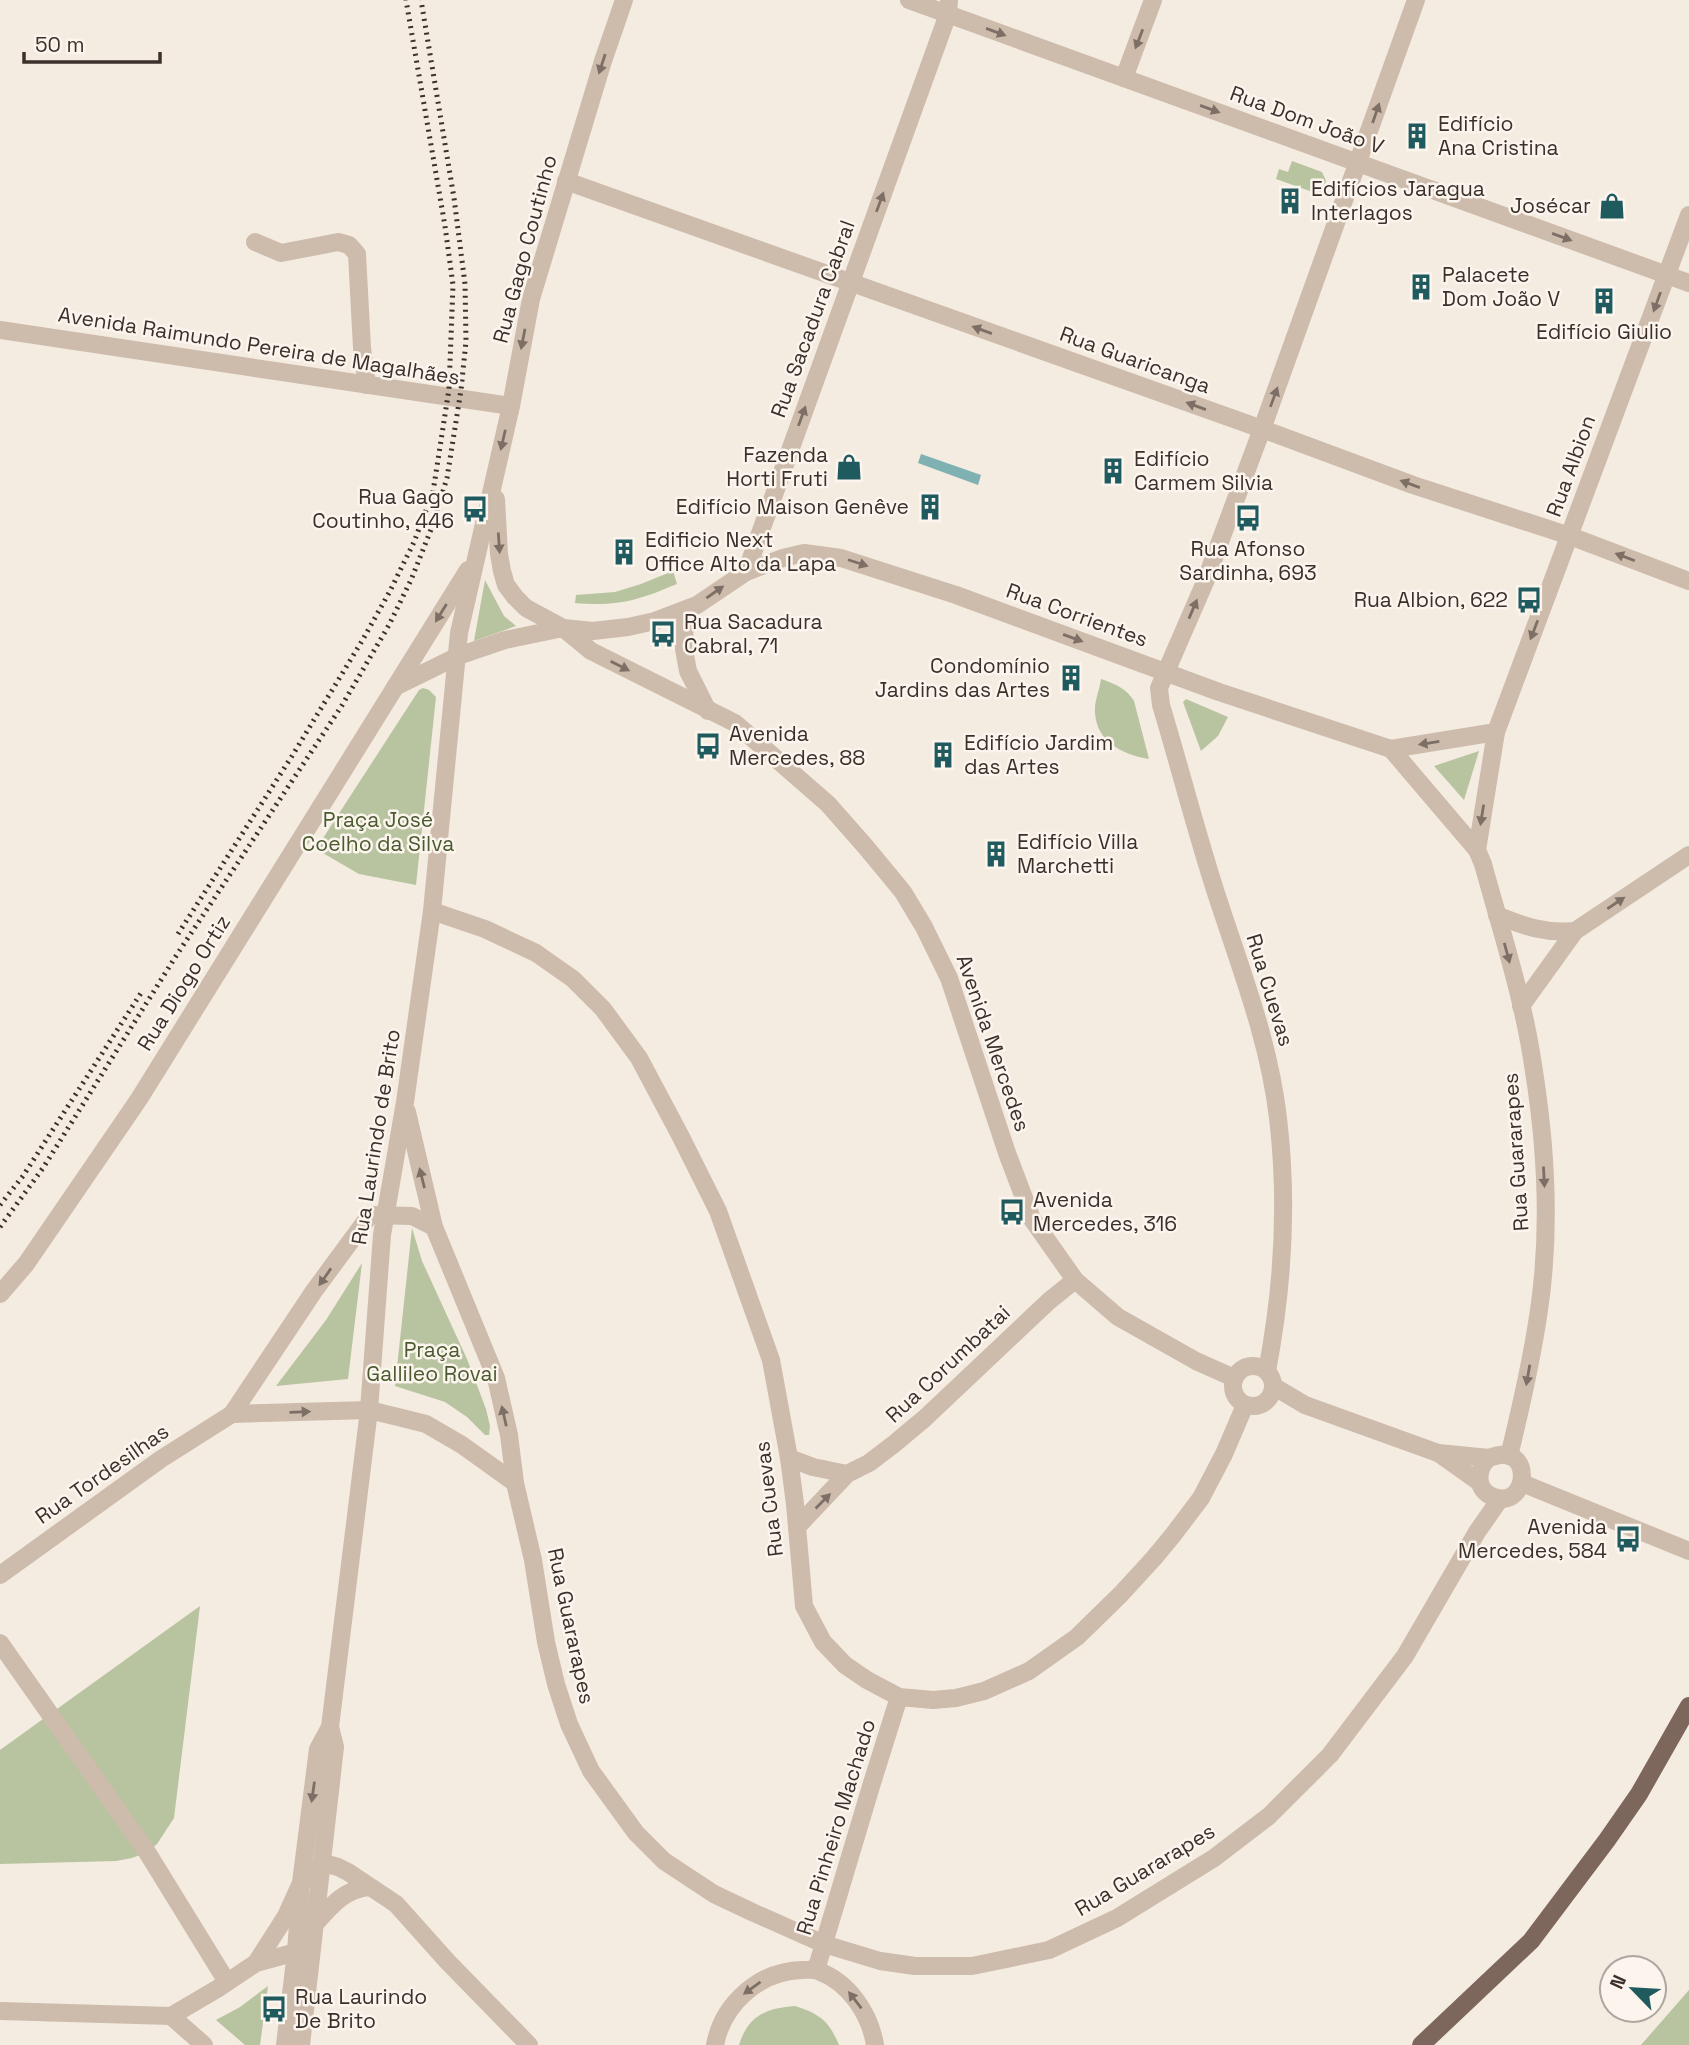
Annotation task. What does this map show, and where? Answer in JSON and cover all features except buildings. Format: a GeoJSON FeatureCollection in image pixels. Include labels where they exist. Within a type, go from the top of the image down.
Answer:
{"type":"FeatureCollection","features":[{"type":"Feature","properties":{"kind":"main road"},"geometry":{"type":"LineString","coordinates":[[1421,2045],[1531,1941],[1639,1794],[1689,1706]]}},
{"type":"Feature","properties":{"kind":"street","name":"Rua Gago Coutinho"},"geometry":{"type":"LineString","coordinates":[[478,555],[511,406],[531,299],[624,0]]}},
{"type":"Feature","properties":{"kind":"street","name":"Rua Dom João V"},"geometry":{"type":"LineString","coordinates":[[909,0],[948,7],[1124,78],[1689,283]]}},
{"type":"Feature","properties":{"kind":"street"},"geometry":{"type":"LineString","coordinates":[[1124,78],[1153,0]]}},
{"type":"Feature","properties":{"kind":"street","name":"Rua Cuevas"},"geometry":{"type":"LineString","coordinates":[[1265,1380],[1275,1331],[1282,1265],[1282,1182],[1278,1117],[1262,1035],[1214,886],[1161,705],[1159,688],[1205,582],[1416,0]]}},
{"type":"Feature","properties":{"kind":"street","name":"Rua Sacadura Cabral"},"geometry":{"type":"LineString","coordinates":[[746,572],[948,7]]}},
{"type":"Feature","properties":{"kind":"street","name":"Rua Guaricanga"},"geometry":{"type":"LineString","coordinates":[[566,181],[1413,485],[1570,536],[1689,582]]}},
{"type":"Feature","properties":{"kind":"street","name":"Rua Albion"},"geometry":{"type":"LineString","coordinates":[[1476,850],[1496,732],[1689,215]]}},
{"type":"Feature","properties":{"kind":"street"},"geometry":{"type":"LineString","coordinates":[[255,242],[281,253],[338,242],[349,245],[357,254],[362,348],[367,385]]}},
{"type":"Feature","properties":{"kind":"street","name":"Avenida Raimundo Pereira de Magalhães"},"geometry":{"type":"LineString","coordinates":[[0,330],[511,406]]}},
{"type":"Feature","properties":{"kind":"street"},"geometry":{"type":"LineString","coordinates":[[495,475],[499,554],[506,585],[526,608],[563,628]]}},
{"type":"Feature","properties":{"kind":"street","name":"Rua Corrientes"},"geometry":{"type":"LineString","coordinates":[[746,572],[804,553],[841,558],[956,595],[1219,692],[1391,750]]}},
{"type":"Feature","properties":{"kind":"street","name":"Rua Laurindo de Brito"},"geometry":{"type":"LineString","coordinates":[[285,2045],[318,1749],[330,1727],[369,1410],[382,1235],[405,1102],[432,911],[455,681],[464,654],[459,633],[478,555]]}},
{"type":"Feature","properties":{"kind":"street","name":"Rua Diogo Ortiz"},"geometry":{"type":"LineString","coordinates":[[0,1294],[26,1264],[139,1098],[478,555]]}},
{"type":"Feature","properties":{"kind":"street"},"geometry":{"type":"LineString","coordinates":[[395,687],[464,654],[505,640],[563,628],[593,631],[655,621],[697,605],[746,572]]}},
{"type":"Feature","properties":{"kind":"street"},"geometry":{"type":"LineString","coordinates":[[685,610],[684,649],[688,671],[708,711]]}},
{"type":"Feature","properties":{"kind":"street","name":"Avenida Mercedes"},"geometry":{"type":"LineString","coordinates":[[563,628],[591,651],[735,723],[828,804],[903,892],[924,928],[949,978],[1007,1153],[1032,1219],[1075,1280],[1118,1317],[1196,1361],[1234,1378]]}},
{"type":"Feature","properties":{"kind":"street"},"geometry":{"type":"LineString","coordinates":[[432,668],[455,681]]}},
{"type":"Feature","properties":{"kind":"street"},"geometry":{"type":"LineString","coordinates":[[1391,750],[1496,732]]}},
{"type":"Feature","properties":{"kind":"street"},"geometry":{"type":"LineString","coordinates":[[1391,750],[1476,850]]}},
{"type":"Feature","properties":{"kind":"street","name":"Rua Guararapes"},"geometry":{"type":"LineString","coordinates":[[1476,850],[1483,864],[1497,915],[1521,1006],[1533,1065],[1546,1203],[1539,1308],[1524,1398],[1509,1456]]}},
{"type":"Feature","properties":{"kind":"street"},"geometry":{"type":"LineString","coordinates":[[1521,1006],[1575,931],[1689,855]]}},
{"type":"Feature","properties":{"kind":"street","name":"Rua Cuevas"},"geometry":{"type":"LineString","coordinates":[[432,911],[485,929],[536,953],[573,979],[603,1009],[639,1058],[718,1211],[771,1360],[789,1458],[804,1606],[823,1642],[845,1665],[867,1680],[899,1697],[933,1700],[956,1698],[984,1691],[1029,1671],[1077,1637],[1121,1594],[1201,1498],[1245,1405]]}},
{"type":"Feature","properties":{"kind":"street"},"geometry":{"type":"LineString","coordinates":[[1497,915],[1545,931],[1575,931]]}},
{"type":"Feature","properties":{"kind":"street","name":"Rua Guararapes"},"geometry":{"type":"LineString","coordinates":[[405,1102],[434,1227],[496,1378],[556,1684],[569,1724],[591,1771],[636,1833],[664,1861],[714,1894],[824,1944],[880,1961],[915,1966],[972,1966],[1049,1950],[1117,1918],[1214,1858],[1269,1816],[1330,1755],[1405,1656],[1477,1532],[1500,1499]]}},
{"type":"Feature","properties":{"kind":"street","name":"Rua Tordesilhas"},"geometry":{"type":"LineString","coordinates":[[0,1575],[161,1459],[232,1413],[355,1233],[371,1215],[387,1215]]}},
{"type":"Feature","properties":{"kind":"street"},"geometry":{"type":"LineString","coordinates":[[387,1215],[412,1216],[434,1227]]}},
{"type":"Feature","properties":{"kind":"street","name":"Rua Corumbatai"},"geometry":{"type":"LineString","coordinates":[[797,1527],[848,1474],[869,1463],[915,1427],[1049,1301],[1075,1280]]}},
{"type":"Feature","properties":{"kind":"street"},"geometry":{"type":"LineString","coordinates":[[1265,1380],[1261,1405],[1245,1405],[1234,1394],[1234,1378],[1238,1371],[1245,1367],[1305,1405],[1438,1453],[1489,1458]]}},
{"type":"Feature","properties":{"kind":"street"},"geometry":{"type":"LineString","coordinates":[[232,1413],[369,1410],[426,1424],[462,1445],[515,1483]]}},
{"type":"Feature","properties":{"kind":"street"},"geometry":{"type":"LineString","coordinates":[[1438,1453],[1493,1497],[1500,1499],[1514,1494],[1522,1483],[1519,1464],[1509,1456],[1496,1455],[1489,1458],[1480,1468],[1481,1485]]}},
{"type":"Feature","properties":{"kind":"street"},"geometry":{"type":"LineString","coordinates":[[789,1458],[813,1467],[848,1474]]}},
{"type":"Feature","properties":{"kind":"street"},"geometry":{"type":"LineString","coordinates":[[1522,1483],[1689,1551]]}},
{"type":"Feature","properties":{"kind":"street","name":"Rua Guararapes"},"geometry":{"type":"LineString","coordinates":[[1477,1532],[1481,1485]]}},
{"type":"Feature","properties":{"kind":"street"},"geometry":{"type":"LineString","coordinates":[[0,1643],[147,1852],[227,1982]]}},
{"type":"Feature","properties":{"kind":"street","name":"Rua Pinheiro Machado"},"geometry":{"type":"LineString","coordinates":[[816,1969],[899,1697]]}},
{"type":"Feature","properties":{"kind":"street","name":"Rua Laurindo de Brito"},"geometry":{"type":"LineString","coordinates":[[301,2045],[335,1746],[330,1727]]}},
{"type":"Feature","properties":{"kind":"street"},"geometry":{"type":"LineString","coordinates":[[256,1963],[286,1916],[301,1883],[320,1867],[338,1867],[396,1904],[529,2045]]}},
{"type":"Feature","properties":{"kind":"street"},"geometry":{"type":"LineString","coordinates":[[0,2011],[171,2016],[256,1963],[296,1952],[332,1905],[347,1892],[369,1887]]}},
{"type":"Feature","properties":{"kind":"street"},"geometry":{"type":"LineString","coordinates":[[715,2045],[728,2011],[745,1992],[766,1978],[791,1970],[816,1969],[838,1981],[855,1998],[868,2019],[875,2045]]}},
{"type":"Feature","properties":{"kind":"street"},"geometry":{"type":"LineString","coordinates":[[171,2016],[204,2045]]}},
{"type":"Feature","properties":{"kind":"green space"},"geometry":{"type":"Polygon","coordinates":[[[1292,161],[1322,172],[1326,181],[1321,195],[1276,179],[1279,169],[1288,172],[1292,161]]]}},
{"type":"Feature","properties":{"kind":"green space"},"geometry":{"type":"Polygon","coordinates":[[[673,571],[677,584],[651,594],[616,603],[575,603],[576,595],[615,592],[673,571]]]}},
{"type":"Feature","properties":{"kind":"green space"},"geometry":{"type":"Polygon","coordinates":[[[485,580],[504,616],[516,626],[474,641],[485,580]]]}},
{"type":"Feature","properties":{"kind":"green space"},"geometry":{"type":"Polygon","coordinates":[[[1101,679],[1124,690],[1134,701],[1149,759],[1119,749],[1110,743],[1099,728],[1095,706],[1101,679]]]}},
{"type":"Feature","properties":{"kind":"green space","name":"Praça José Coelho da Silva"},"geometry":{"type":"Polygon","coordinates":[[[423,688],[436,697],[416,885],[359,874],[316,849],[419,690],[423,688]]]}},
{"type":"Feature","properties":{"kind":"green space"},"geometry":{"type":"Polygon","coordinates":[[[1186,699],[1228,717],[1218,736],[1201,751],[1183,702],[1186,699]]]}},
{"type":"Feature","properties":{"kind":"green space"},"geometry":{"type":"Polygon","coordinates":[[[1479,751],[1464,800],[1434,766],[1479,751]]]}},
{"type":"Feature","properties":{"kind":"green space","name":"Praça Gallileo Rovai"},"geometry":{"type":"Polygon","coordinates":[[[412,1228],[422,1261],[467,1359],[486,1409],[489,1435],[485,1435],[467,1417],[445,1402],[395,1386],[412,1228]]]}},
{"type":"Feature","properties":{"kind":"green space","name":"Praça Gallileo Rovai"},"geometry":{"type":"Polygon","coordinates":[[[362,1263],[348,1379],[276,1386],[326,1320],[362,1263]]]}},
{"type":"Feature","properties":{"kind":"green space"},"geometry":{"type":"Polygon","coordinates":[[[200,1606],[174,1818],[157,1844],[147,1852],[116,1861],[0,1864],[0,1750],[200,1606]]]}},
{"type":"Feature","properties":{"kind":"green space"},"geometry":{"type":"Polygon","coordinates":[[[268,1986],[260,2045],[245,2045],[216,2020],[240,2007],[268,1986]]]}},
{"type":"Feature","properties":{"kind":"green space"},"geometry":{"type":"Polygon","coordinates":[[[1689,1990],[1689,2045],[1641,2045],[1659,2024],[1668,2024],[1668,2014],[1689,1990]]]}},
{"type":"Feature","properties":{"kind":"green space"},"geometry":{"type":"Polygon","coordinates":[[[795,2006],[823,2020],[839,2045],[739,2045],[747,2027],[759,2015],[795,2006]]]}},
{"type":"Feature","properties":{"kind":"water"},"geometry":{"type":"Polygon","coordinates":[[[921,454],[981,475],[978,485],[918,463],[921,454]]]}},
{"type":"Feature","properties":{"kind":"railway"},"geometry":{"type":"LineString","coordinates":[[178,934],[362,641],[414,542],[433,492],[449,389],[453,285],[406,0]]}},
{"type":"Feature","properties":{"kind":"railway"},"geometry":{"type":"LineString","coordinates":[[0,1227],[43,1168],[176,956],[341,707],[389,625],[432,527],[447,478],[461,390],[466,341],[465,284],[454,198],[421,0]]}},
{"type":"Feature","properties":{"kind":"railway"},"geometry":{"type":"LineString","coordinates":[[0,1205],[23,1176],[143,990]]}},
{"type":"Feature","properties":{"kind":"place","name":"Edifício Ana Cristina"},"geometry":{"type":"Point","coordinates":[1417,136]}},
{"type":"Feature","properties":{"kind":"place","name":"Edifícios Jaragua Interlagos"},"geometry":{"type":"Point","coordinates":[1290,201]}},
{"type":"Feature","properties":{"kind":"place","name":"Josécar"},"geometry":{"type":"Point","coordinates":[1612,206]}},
{"type":"Feature","properties":{"kind":"place","name":"Palacete Dom João V"},"geometry":{"type":"Point","coordinates":[1421,287]}},
{"type":"Feature","properties":{"kind":"place","name":"Edifício Giulio"},"geometry":{"type":"Point","coordinates":[1604,301]}},
{"type":"Feature","properties":{"kind":"place","name":"Fazenda Horti Fruti"},"geometry":{"type":"Point","coordinates":[849,467]}},
{"type":"Feature","properties":{"kind":"place","name":"Edifício Carmem Silvia"},"geometry":{"type":"Point","coordinates":[1113,471]}},
{"type":"Feature","properties":{"kind":"place","name":"Edifício Maison Genêve"},"geometry":{"type":"Point","coordinates":[930,507]}},
{"type":"Feature","properties":{"kind":"place","name":"Rua Gago Coutinho, 446"},"geometry":{"type":"Point","coordinates":[475,509]}},
{"type":"Feature","properties":{"kind":"place","name":"Rua Afonso Sardinha, 693"},"geometry":{"type":"Point","coordinates":[1248,518]}},
{"type":"Feature","properties":{"kind":"place","name":"Edificio Next Office Alto da Lapa"},"geometry":{"type":"Point","coordinates":[624,552]}},
{"type":"Feature","properties":{"kind":"place","name":"Rua Albion, 622"},"geometry":{"type":"Point","coordinates":[1529,600]}},
{"type":"Feature","properties":{"kind":"place","name":"Rua Sacadura Cabral, 71"},"geometry":{"type":"Point","coordinates":[663,634]}},
{"type":"Feature","properties":{"kind":"place","name":"Condomínio Jardins das Artes"},"geometry":{"type":"Point","coordinates":[1071,678]}},
{"type":"Feature","properties":{"kind":"place","name":"Avenida Mercedes, 88"},"geometry":{"type":"Point","coordinates":[708,746]}},
{"type":"Feature","properties":{"kind":"place","name":"Edifício Jardim das Artes"},"geometry":{"type":"Point","coordinates":[943,755]}},
{"type":"Feature","properties":{"kind":"place","name":"Edifício Villa Marchetti"},"geometry":{"type":"Point","coordinates":[996,854]}},
{"type":"Feature","properties":{"kind":"place","name":"Avenida Mercedes, 316"},"geometry":{"type":"Point","coordinates":[1012,1212]}},
{"type":"Feature","properties":{"kind":"place","name":"Avenida Mercedes, 584"},"geometry":{"type":"Point","coordinates":[1628,1539]}},
{"type":"Feature","properties":{"kind":"place","name":"Rua Laurindo De Brito"},"geometry":{"type":"Point","coordinates":[274,2009]}}]}
